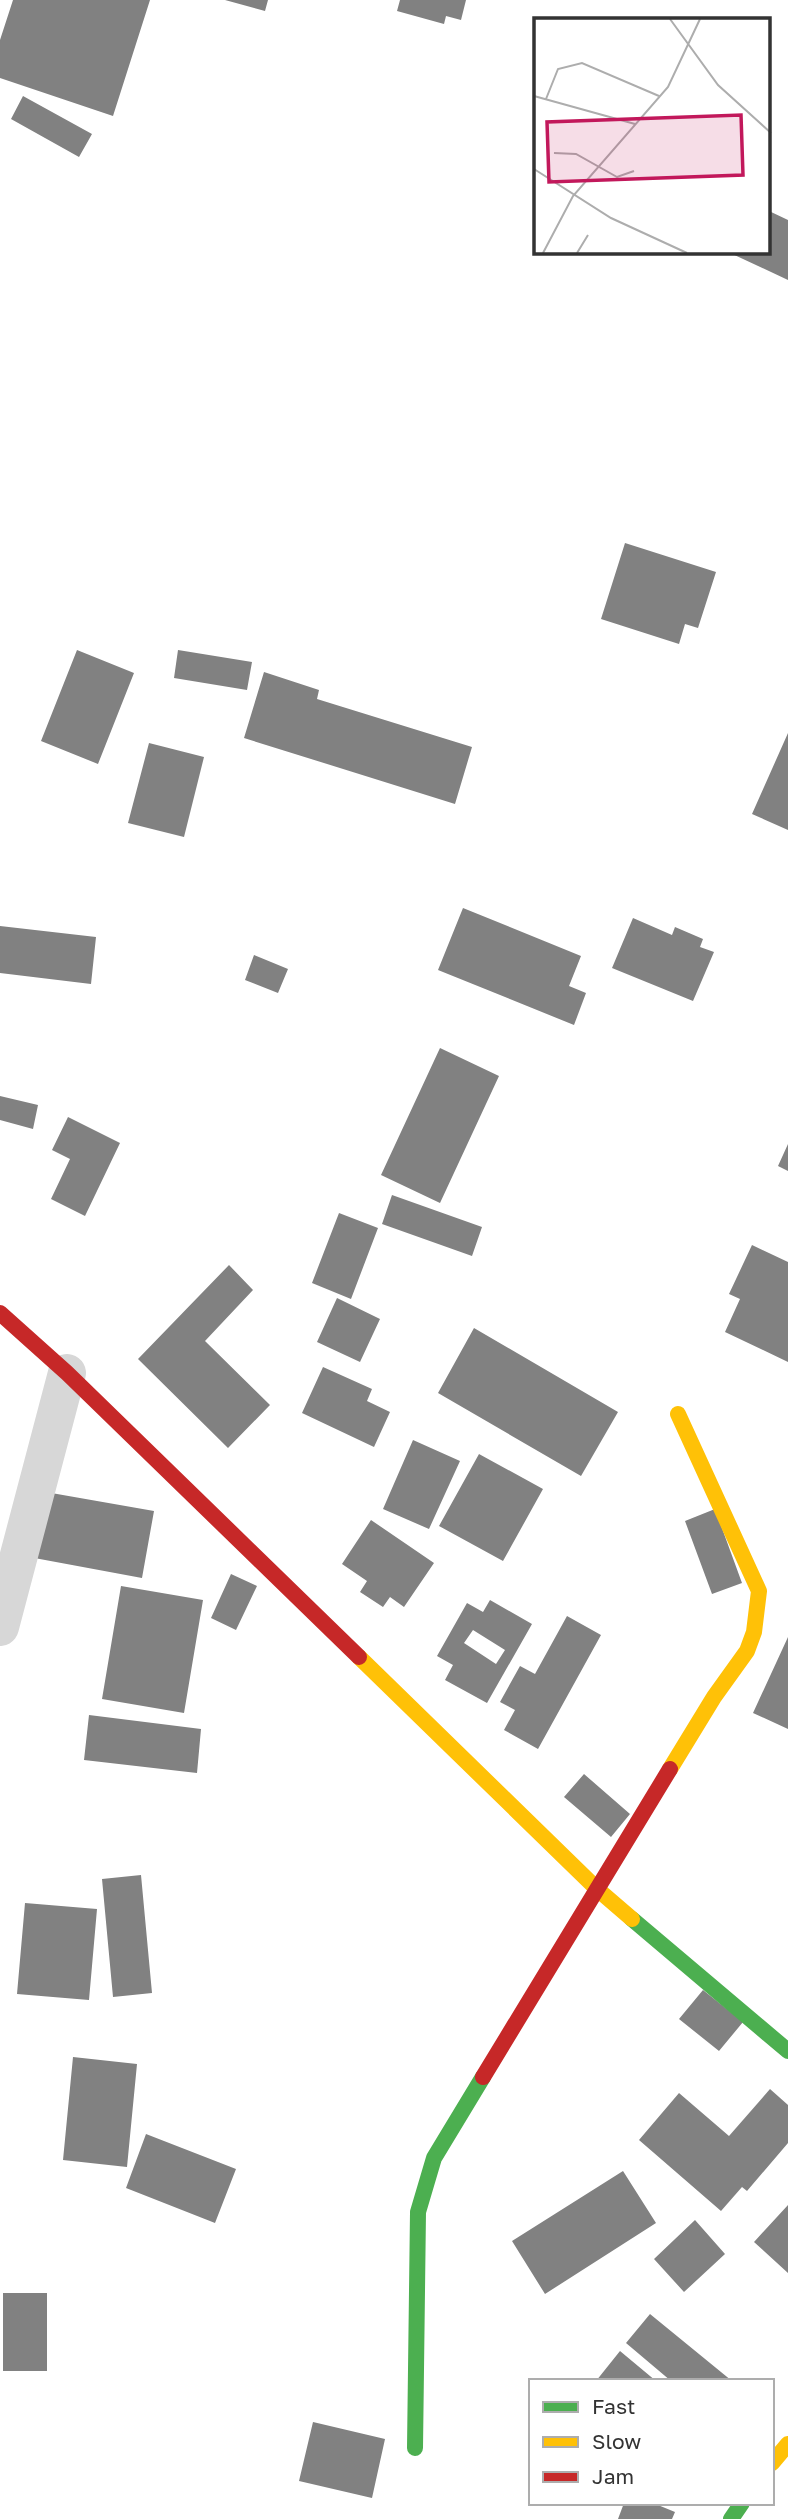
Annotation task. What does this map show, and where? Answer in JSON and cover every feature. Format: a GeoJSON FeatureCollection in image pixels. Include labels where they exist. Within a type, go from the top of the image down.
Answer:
{"type":"FeatureCollection","features":[{"type":"Feature","properties":{"kind":"street"},"geometry":{"type":"LineString","coordinates":[[0,1313],[67,1373],[596,1888],[788,2051]]}},
{"type":"Feature","properties":{"kind":"street"},"geometry":{"type":"LineString","coordinates":[[0,1627],[67,1373]]}},
{"type":"Feature","properties":{"kind":"street"},"geometry":{"type":"LineString","coordinates":[[415,2448],[418,2212],[434,2158],[596,1888],[714,1697],[747,1651],[758,1613],[759,1591],[678,1414]]}},
{"type":"Feature","properties":{"kind":"street"},"geometry":{"type":"LineString","coordinates":[[774,2461],[788,2444]]}},
{"type":"Feature","properties":{"kind":"building"},"geometry":{"type":"Polygon","coordinates":[[[13,0],[150,0],[113,116],[0,78],[0,40],[13,0]]]}},
{"type":"Feature","properties":{"kind":"building"},"geometry":{"type":"Polygon","coordinates":[[[225,0],[268,0],[265,11],[225,0]]]}},
{"type":"Feature","properties":{"kind":"building"},"geometry":{"type":"Polygon","coordinates":[[[400,0],[466,0],[461,20],[446,16],[444,24],[397,11],[400,0]]]}},
{"type":"Feature","properties":{"kind":"building"},"geometry":{"type":"Polygon","coordinates":[[[23,96],[92,134],[79,157],[11,119],[23,96]]]}},
{"type":"Feature","properties":{"kind":"building"},"geometry":{"type":"Polygon","coordinates":[[[770,211],[788,220],[788,280],[732,254],[770,254],[770,211]]]}},
{"type":"Feature","properties":{"kind":"building"},"geometry":{"type":"Polygon","coordinates":[[[625,543],[716,572],[698,628],[685,624],[679,644],[601,619],[625,543]]]}},
{"type":"Feature","properties":{"kind":"building"},"geometry":{"type":"Polygon","coordinates":[[[77,650],[134,673],[98,764],[41,741],[77,650]]]}},
{"type":"Feature","properties":{"kind":"building"},"geometry":{"type":"Polygon","coordinates":[[[178,650],[252,662],[247,690],[174,678],[178,650]]]}},
{"type":"Feature","properties":{"kind":"building"},"geometry":{"type":"Polygon","coordinates":[[[264,672],[319,690],[317,699],[472,747],[455,804],[244,738],[264,672]]]}},
{"type":"Feature","properties":{"kind":"building"},"geometry":{"type":"Polygon","coordinates":[[[788,733],[788,830],[752,814],[788,733]]]}},
{"type":"Feature","properties":{"kind":"building"},"geometry":{"type":"Polygon","coordinates":[[[149,743],[204,757],[184,837],[128,823],[149,743]]]}},
{"type":"Feature","properties":{"kind":"building"},"geometry":{"type":"Polygon","coordinates":[[[463,908],[581,956],[569,986],[586,993],[574,1025],[438,970],[463,908]]]}},
{"type":"Feature","properties":{"kind":"building"},"geometry":{"type":"Polygon","coordinates":[[[633,918],[672,935],[675,927],[703,939],[700,947],[714,952],[693,1001],[612,968],[633,918]]]}},
{"type":"Feature","properties":{"kind":"building"},"geometry":{"type":"Polygon","coordinates":[[[0,926],[96,937],[91,984],[0,973],[0,926]]]}},
{"type":"Feature","properties":{"kind":"building"},"geometry":{"type":"Polygon","coordinates":[[[254,955],[288,969],[278,993],[245,980],[254,955]]]}},
{"type":"Feature","properties":{"kind":"building"},"geometry":{"type":"Polygon","coordinates":[[[440,1048],[499,1076],[440,1203],[381,1175],[440,1048]]]}},
{"type":"Feature","properties":{"kind":"building"},"geometry":{"type":"Polygon","coordinates":[[[0,1096],[38,1105],[33,1129],[0,1120],[0,1096]]]}},
{"type":"Feature","properties":{"kind":"building"},"geometry":{"type":"Polygon","coordinates":[[[68,1117],[120,1143],[85,1216],[51,1199],[70,1159],[52,1150],[68,1117]]]}},
{"type":"Feature","properties":{"kind":"building"},"geometry":{"type":"Polygon","coordinates":[[[788,1144],[788,1171],[778,1166],[788,1144]]]}},
{"type":"Feature","properties":{"kind":"building"},"geometry":{"type":"Polygon","coordinates":[[[392,1195],[482,1227],[472,1256],[382,1224],[392,1195]]]}},
{"type":"Feature","properties":{"kind":"building"},"geometry":{"type":"Polygon","coordinates":[[[339,1213],[378,1228],[351,1299],[312,1283],[339,1213]]]}},
{"type":"Feature","properties":{"kind":"building"},"geometry":{"type":"Polygon","coordinates":[[[752,1245],[788,1262],[788,1362],[725,1332],[740,1299],[729,1294],[752,1245]]]}},
{"type":"Feature","properties":{"kind":"building"},"geometry":{"type":"Polygon","coordinates":[[[229,1265],[253,1290],[205,1341],[270,1405],[228,1448],[138,1359],[229,1265]]]}},
{"type":"Feature","properties":{"kind":"building"},"geometry":{"type":"Polygon","coordinates":[[[337,1298],[380,1319],[360,1362],[317,1342],[337,1298]]]}},
{"type":"Feature","properties":{"kind":"building"},"geometry":{"type":"Polygon","coordinates":[[[474,1328],[618,1412],[581,1476],[438,1393],[474,1328]]]}},
{"type":"Feature","properties":{"kind":"building"},"geometry":{"type":"Polygon","coordinates":[[[323,1367],[372,1389],[367,1401],[390,1412],[374,1447],[302,1413],[323,1367]]]}},
{"type":"Feature","properties":{"kind":"building"},"geometry":{"type":"Polygon","coordinates":[[[413,1440],[460,1461],[429,1529],[383,1509],[413,1440]]]}},
{"type":"Feature","properties":{"kind":"building"},"geometry":{"type":"Polygon","coordinates":[[[479,1454],[543,1489],[503,1561],[439,1526],[479,1454]]]}},
{"type":"Feature","properties":{"kind":"building"},"geometry":{"type":"Polygon","coordinates":[[[40,1491],[154,1511],[142,1578],[29,1557],[40,1491]]]}},
{"type":"Feature","properties":{"kind":"building"},"geometry":{"type":"Polygon","coordinates":[[[715,1509],[742,1583],[712,1594],[685,1521],[715,1509]]]}},
{"type":"Feature","properties":{"kind":"building"},"geometry":{"type":"Polygon","coordinates":[[[371,1520],[434,1563],[404,1607],[390,1597],[383,1607],[360,1592],[367,1581],[342,1564],[371,1520]]]}},
{"type":"Feature","properties":{"kind":"building"},"geometry":{"type":"Polygon","coordinates":[[[231,1574],[257,1586],[236,1630],[211,1618],[231,1574]]]}},
{"type":"Feature","properties":{"kind":"building"},"geometry":{"type":"Polygon","coordinates":[[[121,1586],[203,1600],[184,1713],[102,1699],[121,1586]]]}},
{"type":"Feature","properties":{"kind":"building"},"geometry":{"type":"Polygon","coordinates":[[[490,1600],[532,1624],[487,1703],[445,1680],[453,1665],[437,1656],[467,1603],[483,1612],[490,1600]],[[473,1630],[464,1643],[496,1664],[505,1650],[473,1630]]]}},
{"type":"Feature","properties":{"kind":"building"},"geometry":{"type":"Polygon","coordinates":[[[567,1616],[601,1635],[538,1749],[504,1730],[515,1710],[500,1702],[520,1666],[535,1674],[567,1616]]]}},
{"type":"Feature","properties":{"kind":"building"},"geometry":{"type":"Polygon","coordinates":[[[788,1637],[788,1729],[753,1713],[788,1637]]]}},
{"type":"Feature","properties":{"kind":"building"},"geometry":{"type":"Polygon","coordinates":[[[89,1715],[201,1729],[197,1773],[84,1760],[89,1715]]]}},
{"type":"Feature","properties":{"kind":"building"},"geometry":{"type":"Polygon","coordinates":[[[584,1774],[630,1814],[611,1837],[564,1797],[584,1774]]]}},
{"type":"Feature","properties":{"kind":"building"},"geometry":{"type":"Polygon","coordinates":[[[141,1875],[152,1993],[113,1997],[102,1879],[141,1875]]]}},
{"type":"Feature","properties":{"kind":"building"},"geometry":{"type":"Polygon","coordinates":[[[25,1903],[97,1909],[89,2000],[17,1994],[25,1903]]]}},
{"type":"Feature","properties":{"kind":"building"},"geometry":{"type":"Polygon","coordinates":[[[703,1990],[743,2022],[719,2051],[679,2019],[703,1990]]]}},
{"type":"Feature","properties":{"kind":"building"},"geometry":{"type":"Polygon","coordinates":[[[73,2057],[137,2064],[127,2167],[63,2160],[73,2057]]]}},
{"type":"Feature","properties":{"kind":"building"},"geometry":{"type":"Polygon","coordinates":[[[770,2089],[788,2105],[788,2143],[747,2191],[742,2187],[721,2211],[639,2140],[679,2093],[729,2136],[770,2089]]]}},
{"type":"Feature","properties":{"kind":"building"},"geometry":{"type":"Polygon","coordinates":[[[146,2134],[236,2169],[215,2223],[126,2188],[146,2134]]]}},
{"type":"Feature","properties":{"kind":"building"},"geometry":{"type":"Polygon","coordinates":[[[623,2171],[656,2223],[545,2294],[512,2241],[623,2171]]]}},
{"type":"Feature","properties":{"kind":"building"},"geometry":{"type":"Polygon","coordinates":[[[788,2205],[788,2273],[754,2242],[788,2205]]]}},
{"type":"Feature","properties":{"kind":"building"},"geometry":{"type":"Polygon","coordinates":[[[695,2220],[725,2254],[684,2292],[654,2259],[695,2220]]]}},
{"type":"Feature","properties":{"kind":"building"},"geometry":{"type":"Polygon","coordinates":[[[3,2293],[47,2293],[47,2371],[3,2371],[3,2293]]]}},
{"type":"Feature","properties":{"kind":"building"},"geometry":{"type":"Polygon","coordinates":[[[650,2314],[730,2379],[669,2379],[626,2343],[650,2314]]]}},
{"type":"Feature","properties":{"kind":"building"},"geometry":{"type":"Polygon","coordinates":[[[620,2351],[654,2379],[598,2379],[620,2351]]]}},
{"type":"Feature","properties":{"kind":"building"},"geometry":{"type":"Polygon","coordinates":[[[313,2422],[385,2439],[372,2498],[299,2481],[313,2422]]]}},
{"type":"Feature","properties":{"kind":"building"},"geometry":{"type":"Polygon","coordinates":[[[623,2505],[658,2505],[675,2512],[672,2519],[618,2519],[623,2505]]]}},
{"type":"Feature","properties":{"kind":"traffic: fast"},"geometry":{"type":"LineString","coordinates":[[632,1919],[788,2051]]}},
{"type":"Feature","properties":{"kind":"traffic: fast"},"geometry":{"type":"LineString","coordinates":[[415,2448],[418,2212],[434,2158],[483,2077]]}},
{"type":"Feature","properties":{"kind":"traffic: fast"},"geometry":{"type":"LineString","coordinates":[[731,2519],[741,2505]]}},
{"type":"Feature","properties":{"kind":"traffic: slow"},"geometry":{"type":"LineString","coordinates":[[670,1769],[714,1697],[747,1651],[754,1632],[759,1591],[678,1414]]}},
{"type":"Feature","properties":{"kind":"traffic: slow"},"geometry":{"type":"LineString","coordinates":[[359,1657],[596,1888],[632,1919]]}},
{"type":"Feature","properties":{"kind":"traffic: slow"},"geometry":{"type":"LineString","coordinates":[[774,2461],[788,2444]]}},
{"type":"Feature","properties":{"kind":"traffic: jam"},"geometry":{"type":"LineString","coordinates":[[0,1313],[67,1373],[359,1657]]}},
{"type":"Feature","properties":{"kind":"traffic: jam"},"geometry":{"type":"LineString","coordinates":[[483,2077],[670,1769]]}}]}
